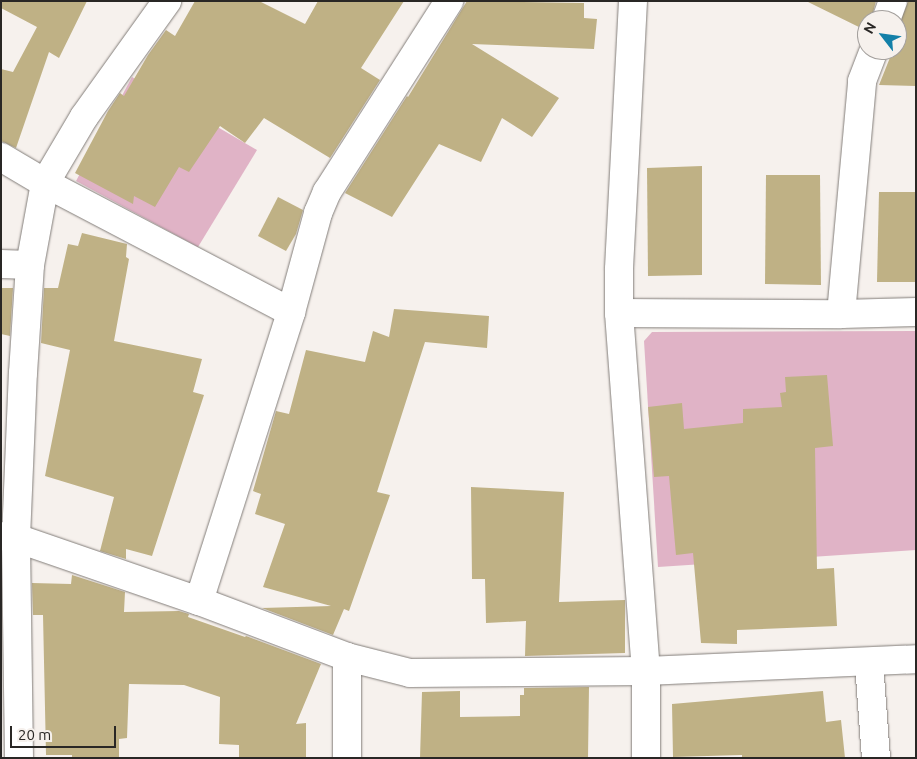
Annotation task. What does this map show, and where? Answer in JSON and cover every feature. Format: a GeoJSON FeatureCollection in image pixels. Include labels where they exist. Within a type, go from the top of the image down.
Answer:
{"type":"FeatureCollection","features":[{"type":"Feature","properties":{"kind":"street"},"geometry":{"type":"LineString","coordinates":[[19,758],[9,537],[30,265],[45,183],[84,117],[167,1]]}},
{"type":"Feature","properties":{"kind":"street"},"geometry":{"type":"LineString","coordinates":[[199,601],[291,312],[318,214],[327,192],[449,1]]}},
{"type":"Feature","properties":{"kind":"street"},"geometry":{"type":"LineString","coordinates":[[633,1],[619,270],[619,313],[646,671],[646,758]]}},
{"type":"Feature","properties":{"kind":"street"},"geometry":{"type":"LineString","coordinates":[[841,314],[862,81],[870,60]]}},
{"type":"Feature","properties":{"kind":"street"},"geometry":{"type":"LineString","coordinates":[[1,156],[45,183],[291,312]]}},
{"type":"Feature","properties":{"kind":"street"},"geometry":{"type":"LineString","coordinates":[[1,264],[30,265]]}},
{"type":"Feature","properties":{"kind":"street"},"geometry":{"type":"LineString","coordinates":[[619,313],[841,314],[916,312]]}},
{"type":"Feature","properties":{"kind":"street"},"geometry":{"type":"LineString","coordinates":[[9,537],[199,601],[347,657],[410,673],[646,671],[869,663],[916,659]]}},
{"type":"Feature","properties":{"kind":"street"},"geometry":{"type":"LineString","coordinates":[[347,657],[347,758]]}},
{"type":"Feature","properties":{"kind":"street"},"geometry":{"type":"LineString","coordinates":[[869,663],[876,758]]}},
{"type":"Feature","properties":{"kind":"shaded area"},"geometry":{"type":"Polygon","coordinates":[[[132,77],[257,150],[198,247],[76,181],[132,77]]]}},
{"type":"Feature","properties":{"kind":"shaded area"},"geometry":{"type":"Polygon","coordinates":[[[916,331],[916,550],[658,567],[644,341],[652,332],[916,331]]]}},
{"type":"Feature","properties":{"kind":"building"},"geometry":{"type":"Polygon","coordinates":[[[1,1],[87,1],[59,58],[49,52],[16,148],[1,141],[1,69],[13,72],[37,27],[1,8],[1,1]]]}},
{"type":"Feature","properties":{"kind":"building"},"geometry":{"type":"Polygon","coordinates":[[[195,1],[259,1],[305,24],[318,1],[404,1],[361,68],[380,80],[330,158],[264,118],[245,143],[220,126],[189,172],[179,167],[155,207],[134,196],[133,204],[75,173],[108,111],[120,93],[124,96],[148,55],[166,30],[175,36],[195,1]]]}},
{"type":"Feature","properties":{"kind":"building"},"geometry":{"type":"Polygon","coordinates":[[[467,1],[584,3],[584,18],[597,19],[594,49],[472,44],[559,98],[532,137],[502,118],[481,162],[439,144],[392,217],[345,193],[408,97],[467,1]]]}},
{"type":"Feature","properties":{"kind":"building"},"geometry":{"type":"Polygon","coordinates":[[[806,1],[876,1],[874,10],[857,10],[857,26],[806,1]]]}},
{"type":"Feature","properties":{"kind":"building"},"geometry":{"type":"Polygon","coordinates":[[[908,1],[916,1],[916,86],[879,85],[889,60],[907,60],[907,10],[905,10],[908,1]]]}},
{"type":"Feature","properties":{"kind":"building"},"geometry":{"type":"Polygon","coordinates":[[[702,166],[702,275],[648,276],[647,168],[702,166]]]}},
{"type":"Feature","properties":{"kind":"building"},"geometry":{"type":"Polygon","coordinates":[[[766,175],[820,175],[821,285],[765,284],[766,175]]]}},
{"type":"Feature","properties":{"kind":"building"},"geometry":{"type":"Polygon","coordinates":[[[879,192],[916,192],[916,282],[877,282],[879,192]]]}},
{"type":"Feature","properties":{"kind":"building"},"geometry":{"type":"Polygon","coordinates":[[[278,197],[303,210],[296,234],[286,251],[258,236],[278,197]]]}},
{"type":"Feature","properties":{"kind":"building"},"geometry":{"type":"Polygon","coordinates":[[[82,233],[127,244],[126,257],[129,259],[114,341],[202,359],[193,392],[204,395],[152,556],[126,549],[126,559],[100,551],[114,497],[45,476],[70,350],[41,343],[44,288],[58,288],[68,244],[78,246],[82,233]]]}},
{"type":"Feature","properties":{"kind":"building"},"geometry":{"type":"Polygon","coordinates":[[[1,288],[13,288],[10,336],[1,334],[1,288]]]}},
{"type":"Feature","properties":{"kind":"building"},"geometry":{"type":"Polygon","coordinates":[[[394,309],[489,316],[487,348],[425,342],[377,492],[390,495],[349,611],[344,609],[333,635],[262,608],[331,606],[263,587],[285,524],[255,514],[261,494],[253,491],[276,411],[289,414],[306,350],[365,362],[373,331],[389,337],[394,309]]]}},
{"type":"Feature","properties":{"kind":"building"},"geometry":{"type":"Polygon","coordinates":[[[827,375],[833,446],[815,448],[817,569],[834,568],[837,626],[737,630],[737,644],[701,643],[693,553],[676,555],[669,476],[654,477],[648,407],[682,403],[684,429],[743,423],[743,409],[782,407],[780,393],[786,392],[785,377],[827,375]]]}},
{"type":"Feature","properties":{"kind":"building"},"geometry":{"type":"Polygon","coordinates":[[[471,487],[564,492],[559,602],[625,600],[625,653],[525,656],[526,621],[486,623],[485,579],[472,579],[471,487]]]}},
{"type":"Feature","properties":{"kind":"building"},"geometry":{"type":"Polygon","coordinates":[[[72,575],[125,592],[124,612],[179,611],[189,614],[188,617],[321,664],[296,724],[306,723],[306,758],[239,758],[239,745],[219,744],[220,697],[184,685],[129,684],[127,738],[119,739],[119,758],[72,758],[72,755],[46,755],[43,615],[33,615],[32,583],[71,584],[72,575]]]}},
{"type":"Feature","properties":{"kind":"building"},"geometry":{"type":"Polygon","coordinates":[[[589,687],[588,758],[420,758],[422,692],[460,691],[460,717],[520,716],[520,695],[524,695],[524,688],[589,687]]]}},
{"type":"Feature","properties":{"kind":"building"},"geometry":{"type":"Polygon","coordinates":[[[823,691],[826,722],[841,720],[845,758],[742,758],[742,755],[673,757],[672,704],[823,691]]]}}]}
